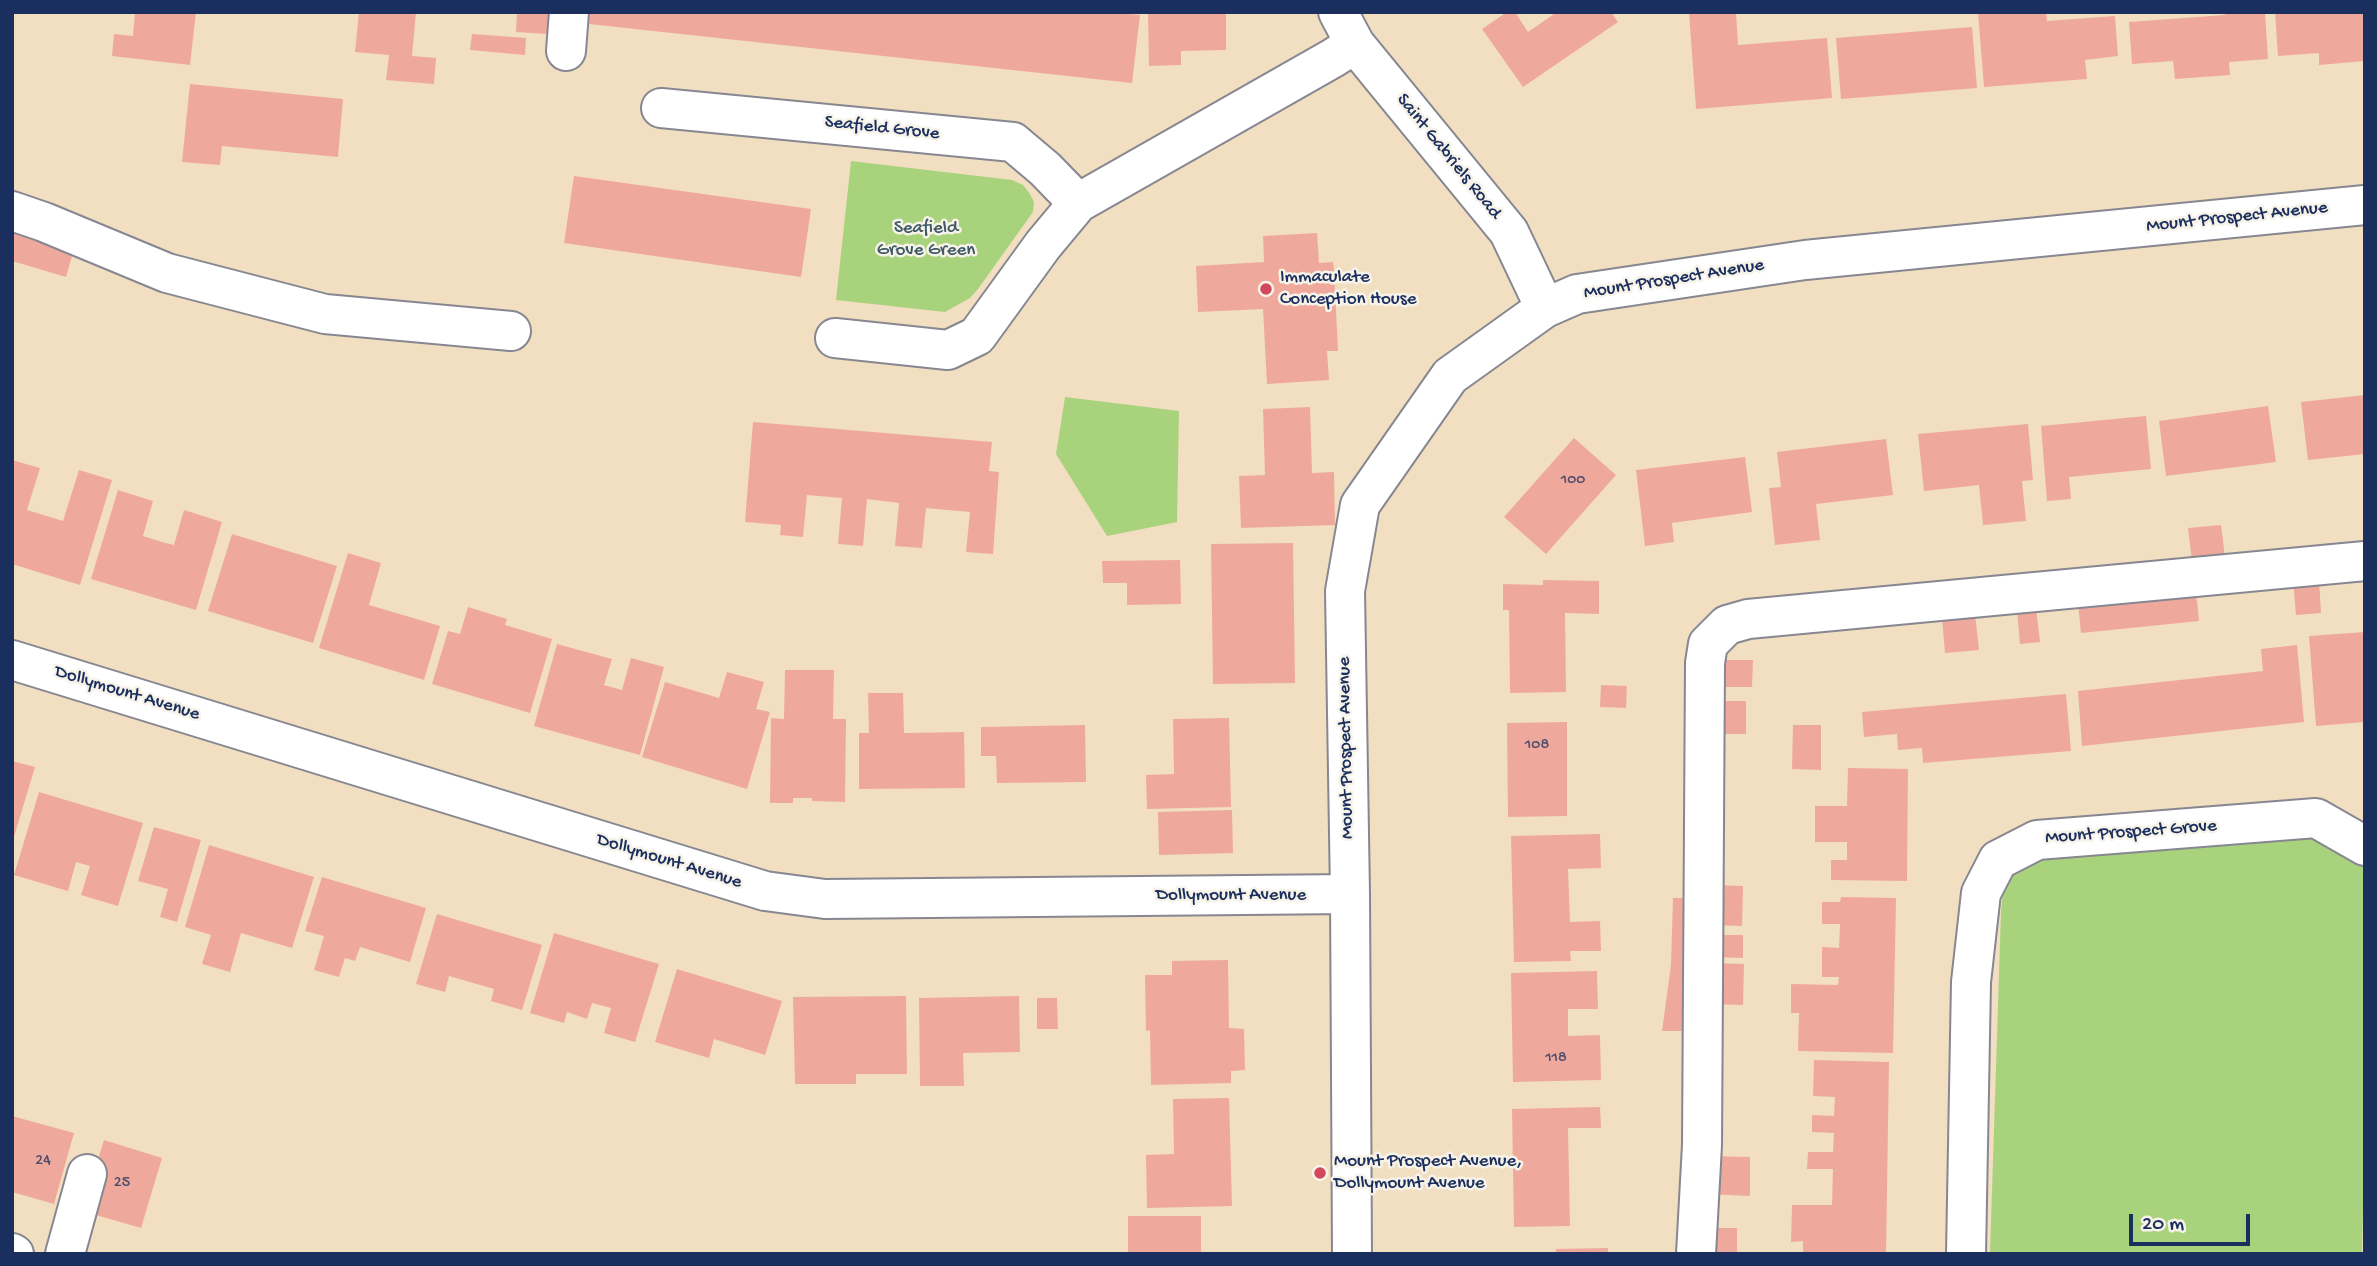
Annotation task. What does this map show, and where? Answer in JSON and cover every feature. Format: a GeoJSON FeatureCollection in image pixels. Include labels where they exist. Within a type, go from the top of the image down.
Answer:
{"type":"FeatureCollection","features":[{"type":"Feature","properties":{"kind":"street"},"geometry":{"type":"LineString","coordinates":[[566,51],[569,12]]}},
{"type":"Feature","properties":{"kind":"street"},"geometry":{"type":"LineString","coordinates":[[835,338],[948,350],[977,336],[1043,245],[1078,203],[1333,58],[1346,28]]}},
{"type":"Feature","properties":{"kind":"street","name":"Saint Gabriels Road"},"geometry":{"type":"LineString","coordinates":[[1346,28],[1510,232],[1545,309]]}},
{"type":"Feature","properties":{"kind":"street","name":"Seafield Grove"},"geometry":{"type":"LineString","coordinates":[[662,108],[1013,142],[1045,169],[1078,203]]}},
{"type":"Feature","properties":{"kind":"street","name":"Mount Prospect Avenue"},"geometry":{"type":"LineString","coordinates":[[1352,1254],[1345,591],[1360,505],[1450,376],[1545,309],[1577,294],[1805,260],[2365,205]]}},
{"type":"Feature","properties":{"kind":"street"},"geometry":{"type":"LineString","coordinates":[[12,211],[167,273],[325,314],[511,331]]}},
{"type":"Feature","properties":{"kind":"street"},"geometry":{"type":"LineString","coordinates":[[1696,1254],[1702,1145],[1705,663],[1708,644],[1727,625],[1748,619],[2365,561]]}},
{"type":"Feature","properties":{"kind":"street","name":"Dollymount Avenue"},"geometry":{"type":"LineString","coordinates":[[12,660],[765,891],[825,900],[1350,894]]}},
{"type":"Feature","properties":{"kind":"street","name":"Mount Prospect Grove"},"geometry":{"type":"LineString","coordinates":[[1966,1254],[1970,982],[1981,893],[1998,860],[2037,840],[2316,818],[2365,846]]}},
{"type":"Feature","properties":{"kind":"street"},"geometry":{"type":"LineString","coordinates":[[65,1254],[87,1174]]}},
{"type":"Feature","properties":{"kind":"green space","name":"Seafield Grove Green"},"geometry":{"type":"Polygon","coordinates":[[[851,161],[1012,180],[1023,185],[1030,194],[1034,202],[1033,212],[978,289],[970,298],[945,312],[836,300],[851,161]]]}},
{"type":"Feature","properties":{"kind":"green space"},"geometry":{"type":"Polygon","coordinates":[[[1065,397],[1179,411],[1177,522],[1107,536],[1056,454],[1065,397]]]}},
{"type":"Feature","properties":{"kind":"green space"},"geometry":{"type":"Polygon","coordinates":[[[2315,830],[2365,859],[2362,1254],[1990,1254],[2001,912],[2003,889],[2011,876],[2022,864],[2038,858],[2315,830]]]}},
{"type":"Feature","properties":{"kind":"building"},"geometry":{"type":"Polygon","coordinates":[[[135,12],[196,12],[190,65],[112,56],[114,34],[133,36],[135,12]]]}},
{"type":"Feature","properties":{"kind":"building"},"geometry":{"type":"Polygon","coordinates":[[[359,12],[416,12],[412,56],[436,58],[434,84],[386,80],[389,55],[355,52],[359,12]]]}},
{"type":"Feature","properties":{"kind":"building"},"geometry":{"type":"Polygon","coordinates":[[[517,12],[549,12],[548,34],[516,32],[517,12]]]}},
{"type":"Feature","properties":{"kind":"building"},"geometry":{"type":"Polygon","coordinates":[[[590,12],[1110,12],[1140,15],[1132,83],[589,24],[590,12]]]}},
{"type":"Feature","properties":{"kind":"building"},"geometry":{"type":"Polygon","coordinates":[[[1148,12],[1226,12],[1226,50],[1181,51],[1181,65],[1149,66],[1148,12]]]}},
{"type":"Feature","properties":{"kind":"building"},"geometry":{"type":"Polygon","coordinates":[[[1507,12],[1515,12],[1528,32],[1557,12],[1611,12],[1618,22],[1523,87],[1482,29],[1507,12]]]}},
{"type":"Feature","properties":{"kind":"building"},"geometry":{"type":"Polygon","coordinates":[[[1689,12],[1736,12],[1738,45],[1827,38],[1832,98],[1696,109],[1689,12]]]}},
{"type":"Feature","properties":{"kind":"building"},"geometry":{"type":"Polygon","coordinates":[[[1978,12],[2046,12],[2047,21],[2115,16],[2118,56],[2085,60],[2087,79],[1984,87],[1978,12]]]}},
{"type":"Feature","properties":{"kind":"building"},"geometry":{"type":"Polygon","coordinates":[[[2224,12],[2265,12],[2268,59],[2229,62],[2230,75],[2175,79],[2173,61],[2132,64],[2129,22],[2225,15],[2224,12]]]}},
{"type":"Feature","properties":{"kind":"building"},"geometry":{"type":"Polygon","coordinates":[[[2275,12],[2365,12],[2365,61],[2319,65],[2319,53],[2278,56],[2275,12]]]}},
{"type":"Feature","properties":{"kind":"building"},"geometry":{"type":"Polygon","coordinates":[[[1972,27],[1977,88],[1841,99],[1836,38],[1972,27]]]}},
{"type":"Feature","properties":{"kind":"building"},"geometry":{"type":"Polygon","coordinates":[[[472,34],[526,38],[525,55],[470,50],[472,34]]]}},
{"type":"Feature","properties":{"kind":"building"},"geometry":{"type":"Polygon","coordinates":[[[190,84],[343,99],[338,157],[222,146],[220,165],[182,162],[190,84]]]}},
{"type":"Feature","properties":{"kind":"building"},"geometry":{"type":"Polygon","coordinates":[[[574,176],[811,209],[801,277],[564,243],[574,176]]]}},
{"type":"Feature","properties":{"kind":"building"},"geometry":{"type":"Polygon","coordinates":[[[12,231],[74,249],[66,277],[12,261],[12,231]]]}},
{"type":"Feature","properties":{"kind":"building","name":"Immaculate Conception House"},"geometry":{"type":"Polygon","coordinates":[[[1317,233],[1319,263],[1333,262],[1334,270],[1338,351],[1327,351],[1329,380],[1267,384],[1263,309],[1198,312],[1196,266],[1264,262],[1263,236],[1317,233]]]}},
{"type":"Feature","properties":{"kind":"building"},"geometry":{"type":"Polygon","coordinates":[[[2365,395],[2365,454],[2308,460],[2301,402],[2365,395]]]}},
{"type":"Feature","properties":{"kind":"building"},"geometry":{"type":"Polygon","coordinates":[[[2268,406],[2276,462],[2166,476],[2159,421],[2268,406]]]}},
{"type":"Feature","properties":{"kind":"building"},"geometry":{"type":"Polygon","coordinates":[[[1310,407],[1312,473],[1334,472],[1335,525],[1241,528],[1239,476],[1265,475],[1263,409],[1310,407]]]}},
{"type":"Feature","properties":{"kind":"building"},"geometry":{"type":"Polygon","coordinates":[[[2146,416],[2151,469],[2069,477],[2071,499],[2047,501],[2041,426],[2146,416]]]}},
{"type":"Feature","properties":{"kind":"building"},"geometry":{"type":"Polygon","coordinates":[[[753,422],[992,442],[989,471],[999,472],[993,554],[966,552],[970,512],[926,508],[922,548],[895,546],[899,503],[867,499],[863,546],[838,544],[842,498],[807,495],[803,537],[780,535],[781,525],[745,522],[753,422]]]}},
{"type":"Feature","properties":{"kind":"building"},"geometry":{"type":"Polygon","coordinates":[[[2028,424],[2033,480],[2022,481],[2026,521],[1983,525],[1979,485],[1924,491],[1918,434],[2028,424]]]}},
{"type":"Feature","properties":{"kind":"building"},"geometry":{"type":"Polygon","coordinates":[[[1574,438],[1616,475],[1546,554],[1504,517],[1574,438]]]}},
{"type":"Feature","properties":{"kind":"building"},"geometry":{"type":"Polygon","coordinates":[[[1886,439],[1893,495],[1816,504],[1820,540],[1775,545],[1769,488],[1781,487],[1777,452],[1886,439]]]}},
{"type":"Feature","properties":{"kind":"building"},"geometry":{"type":"Polygon","coordinates":[[[1745,457],[1752,512],[1672,523],[1674,542],[1645,546],[1636,470],[1745,457]]]}},
{"type":"Feature","properties":{"kind":"building"},"geometry":{"type":"Polygon","coordinates":[[[12,460],[40,468],[27,510],[63,521],[79,470],[112,480],[80,585],[12,564],[12,460]]]}},
{"type":"Feature","properties":{"kind":"building"},"geometry":{"type":"Polygon","coordinates":[[[118,490],[153,501],[143,536],[162,542],[174,545],[184,510],[222,522],[196,610],[91,579],[118,490]]]}},
{"type":"Feature","properties":{"kind":"building"},"geometry":{"type":"Polygon","coordinates":[[[2221,525],[2225,557],[2192,561],[2188,528],[2221,525]]]}},
{"type":"Feature","properties":{"kind":"building"},"geometry":{"type":"Polygon","coordinates":[[[232,534],[337,566],[313,643],[208,611],[232,534]]]}},
{"type":"Feature","properties":{"kind":"building"},"geometry":{"type":"Polygon","coordinates":[[[1293,543],[1295,683],[1213,684],[1211,544],[1293,543]]]}},
{"type":"Feature","properties":{"kind":"building"},"geometry":{"type":"Polygon","coordinates":[[[348,553],[381,563],[369,605],[440,626],[424,680],[319,648],[348,553]]]}},
{"type":"Feature","properties":{"kind":"building"},"geometry":{"type":"Polygon","coordinates":[[[1180,560],[1181,604],[1127,605],[1127,583],[1103,583],[1102,561],[1180,560]]]}},
{"type":"Feature","properties":{"kind":"building"},"geometry":{"type":"Polygon","coordinates":[[[2319,579],[2321,613],[2296,615],[2293,580],[2319,579]]]}},
{"type":"Feature","properties":{"kind":"building"},"geometry":{"type":"Polygon","coordinates":[[[1543,580],[1599,581],[1599,614],[1565,613],[1566,692],[1510,693],[1509,610],[1503,610],[1503,584],[1543,585],[1543,580]]]}},
{"type":"Feature","properties":{"kind":"building"},"geometry":{"type":"Polygon","coordinates":[[[2196,592],[2199,621],[2081,633],[2078,604],[2196,592]]]}},
{"type":"Feature","properties":{"kind":"building"},"geometry":{"type":"Polygon","coordinates":[[[468,607],[507,619],[505,625],[552,639],[530,713],[432,684],[448,631],[460,634],[468,607]]]}},
{"type":"Feature","properties":{"kind":"building"},"geometry":{"type":"Polygon","coordinates":[[[2036,608],[2040,642],[2020,644],[2017,610],[2036,608]]]}},
{"type":"Feature","properties":{"kind":"building"},"geometry":{"type":"Polygon","coordinates":[[[1975,614],[1979,650],[1945,653],[1942,618],[1975,614]]]}},
{"type":"Feature","properties":{"kind":"building"},"geometry":{"type":"Polygon","coordinates":[[[2365,632],[2365,722],[2316,726],[2309,636],[2365,632]]]}},
{"type":"Feature","properties":{"kind":"building"},"geometry":{"type":"Polygon","coordinates":[[[557,644],[612,659],[604,685],[622,690],[631,658],[664,667],[640,755],[534,726],[557,644]]]}},
{"type":"Feature","properties":{"kind":"building"},"geometry":{"type":"Polygon","coordinates":[[[2297,645],[2304,722],[2082,746],[2078,691],[2263,671],[2261,649],[2297,645]]]}},
{"type":"Feature","properties":{"kind":"building"},"geometry":{"type":"Polygon","coordinates":[[[1718,660],[1753,660],[1752,687],[1718,687],[1718,660]]]}},
{"type":"Feature","properties":{"kind":"building"},"geometry":{"type":"Polygon","coordinates":[[[785,670],[834,670],[833,719],[846,719],[845,802],[793,798],[793,803],[770,803],[771,718],[784,719],[785,670]]]}},
{"type":"Feature","properties":{"kind":"building"},"geometry":{"type":"Polygon","coordinates":[[[727,672],[764,682],[756,709],[770,712],[747,789],[642,757],[665,682],[719,698],[727,672]]]}},
{"type":"Feature","properties":{"kind":"building"},"geometry":{"type":"Polygon","coordinates":[[[1601,685],[1627,686],[1626,708],[1600,707],[1601,685]]]}},
{"type":"Feature","properties":{"kind":"building"},"geometry":{"type":"Polygon","coordinates":[[[868,693],[903,693],[904,733],[964,732],[965,788],[859,789],[859,733],[869,733],[868,693]]]}},
{"type":"Feature","properties":{"kind":"building"},"geometry":{"type":"Polygon","coordinates":[[[2066,694],[2071,751],[1923,763],[1922,748],[1898,750],[1897,734],[1864,737],[1862,712],[2066,694]]]}},
{"type":"Feature","properties":{"kind":"building"},"geometry":{"type":"Polygon","coordinates":[[[1715,701],[1746,701],[1746,734],[1715,734],[1715,701]]]}},
{"type":"Feature","properties":{"kind":"building"},"geometry":{"type":"Polygon","coordinates":[[[1229,718],[1231,807],[1147,809],[1146,775],[1174,774],[1173,719],[1229,718]]]}},
{"type":"Feature","properties":{"kind":"building"},"geometry":{"type":"Polygon","coordinates":[[[1567,722],[1567,816],[1508,817],[1507,723],[1567,722]]]}},
{"type":"Feature","properties":{"kind":"building"},"geometry":{"type":"Polygon","coordinates":[[[1085,725],[1086,782],[997,783],[996,756],[981,756],[981,727],[1085,725]]]}},
{"type":"Feature","properties":{"kind":"building"},"geometry":{"type":"Polygon","coordinates":[[[1793,725],[1821,725],[1821,770],[1792,769],[1793,725]]]}},
{"type":"Feature","properties":{"kind":"building"},"geometry":{"type":"Polygon","coordinates":[[[12,761],[35,767],[13,840],[12,840],[12,761]]]}},
{"type":"Feature","properties":{"kind":"building"},"geometry":{"type":"Polygon","coordinates":[[[1848,768],[1908,769],[1907,881],[1831,880],[1831,860],[1847,860],[1847,842],[1815,842],[1815,806],[1847,806],[1848,768]]]}},
{"type":"Feature","properties":{"kind":"building"},"geometry":{"type":"Polygon","coordinates":[[[39,792],[143,823],[118,906],[81,895],[90,866],[76,862],[68,891],[14,875],[39,792]]]}},
{"type":"Feature","properties":{"kind":"building"},"geometry":{"type":"Polygon","coordinates":[[[1232,810],[1233,853],[1159,855],[1158,812],[1232,810]]]}},
{"type":"Feature","properties":{"kind":"building"},"geometry":{"type":"Polygon","coordinates":[[[154,827],[201,840],[177,922],[160,917],[168,889],[138,881],[154,827]]]}},
{"type":"Feature","properties":{"kind":"building"},"geometry":{"type":"Polygon","coordinates":[[[1600,834],[1601,868],[1568,869],[1570,922],[1600,921],[1601,951],[1570,951],[1571,961],[1514,962],[1511,836],[1600,834]]]}},
{"type":"Feature","properties":{"kind":"building"},"geometry":{"type":"Polygon","coordinates":[[[209,845],[314,877],[292,948],[241,933],[230,972],[202,964],[211,935],[185,927],[209,845]]]}},
{"type":"Feature","properties":{"kind":"building"},"geometry":{"type":"Polygon","coordinates":[[[322,877],[426,908],[410,962],[360,947],[355,961],[345,958],[339,977],[314,970],[324,936],[305,931],[322,877]]]}},
{"type":"Feature","properties":{"kind":"building"},"geometry":{"type":"Polygon","coordinates":[[[1710,885],[1743,886],[1742,926],[1709,925],[1710,885]]]}},
{"type":"Feature","properties":{"kind":"building"},"geometry":{"type":"Polygon","coordinates":[[[1841,897],[1896,898],[1893,1053],[1798,1051],[1799,1013],[1791,1013],[1791,984],[1838,985],[1839,977],[1822,977],[1822,947],[1839,948],[1840,924],[1822,924],[1822,902],[1840,902],[1841,897]]]}},
{"type":"Feature","properties":{"kind":"building"},"geometry":{"type":"Polygon","coordinates":[[[1673,898],[1696,898],[1686,1031],[1662,1031],[1671,965],[1673,898]]]}},
{"type":"Feature","properties":{"kind":"building"},"geometry":{"type":"Polygon","coordinates":[[[437,914],[542,945],[522,1010],[491,1001],[494,989],[449,976],[445,992],[416,984],[437,914]]]}},
{"type":"Feature","properties":{"kind":"building"},"geometry":{"type":"Polygon","coordinates":[[[554,933],[659,964],[635,1042],[604,1033],[611,1008],[592,1003],[587,1019],[567,1012],[564,1023],[530,1013],[554,933]]]}},
{"type":"Feature","properties":{"kind":"building"},"geometry":{"type":"Polygon","coordinates":[[[1708,935],[1743,935],[1743,958],[1708,957],[1708,935]]]}},
{"type":"Feature","properties":{"kind":"building"},"geometry":{"type":"Polygon","coordinates":[[[1228,960],[1229,1028],[1244,1029],[1245,1070],[1231,1071],[1231,1083],[1151,1085],[1145,975],[1172,975],[1172,961],[1228,960]]]}},
{"type":"Feature","properties":{"kind":"building"},"geometry":{"type":"Polygon","coordinates":[[[1708,963],[1744,964],[1743,1005],[1707,1004],[1708,963]]]}},
{"type":"Feature","properties":{"kind":"building"},"geometry":{"type":"Polygon","coordinates":[[[677,969],[782,1001],[765,1055],[714,1039],[709,1058],[655,1042],[677,969]]]}},
{"type":"Feature","properties":{"kind":"building"},"geometry":{"type":"Polygon","coordinates":[[[1597,971],[1598,1009],[1568,1009],[1568,1036],[1600,1035],[1601,1080],[1513,1082],[1511,973],[1597,971]]]}},
{"type":"Feature","properties":{"kind":"building"},"geometry":{"type":"Polygon","coordinates":[[[906,996],[907,1074],[856,1074],[856,1084],[795,1084],[793,997],[906,996]]]}},
{"type":"Feature","properties":{"kind":"building"},"geometry":{"type":"Polygon","coordinates":[[[1019,996],[1020,1052],[963,1053],[964,1086],[920,1086],[919,998],[1019,996]]]}},
{"type":"Feature","properties":{"kind":"building"},"geometry":{"type":"Polygon","coordinates":[[[1037,998],[1057,998],[1058,1029],[1037,1029],[1037,998]]]}},
{"type":"Feature","properties":{"kind":"building"},"geometry":{"type":"Polygon","coordinates":[[[1814,1060],[1889,1062],[1886,1254],[1803,1254],[1803,1241],[1791,1242],[1792,1205],[1832,1205],[1833,1169],[1807,1169],[1808,1152],[1833,1152],[1834,1133],[1812,1132],[1812,1115],[1834,1116],[1835,1097],[1813,1096],[1814,1060]]]}},
{"type":"Feature","properties":{"kind":"building"},"geometry":{"type":"Polygon","coordinates":[[[1229,1098],[1232,1206],[1147,1208],[1146,1155],[1174,1154],[1173,1099],[1229,1098]]]}},
{"type":"Feature","properties":{"kind":"building"},"geometry":{"type":"Polygon","coordinates":[[[1600,1107],[1601,1128],[1568,1128],[1570,1226],[1514,1227],[1512,1109],[1600,1107]]]}},
{"type":"Feature","properties":{"kind":"building"},"geometry":{"type":"Polygon","coordinates":[[[12,1116],[74,1133],[54,1204],[12,1192],[12,1116]]]}},
{"type":"Feature","properties":{"kind":"building"},"geometry":{"type":"Polygon","coordinates":[[[104,1140],[162,1158],[141,1228],[82,1211],[104,1140]]]}},
{"type":"Feature","properties":{"kind":"building"},"geometry":{"type":"Polygon","coordinates":[[[1709,1156],[1750,1157],[1750,1196],[1708,1194],[1709,1156]]]}},
{"type":"Feature","properties":{"kind":"building"},"geometry":{"type":"Polygon","coordinates":[[[1128,1216],[1201,1216],[1201,1254],[1128,1254],[1128,1216]]]}},
{"type":"Feature","properties":{"kind":"building"},"geometry":{"type":"Polygon","coordinates":[[[1707,1228],[1737,1228],[1737,1254],[1707,1254],[1707,1228]]]}},
{"type":"Feature","properties":{"kind":"building"},"geometry":{"type":"Polygon","coordinates":[[[1608,1248],[1608,1254],[1556,1254],[1556,1249],[1608,1248]]]}},
{"type":"Feature","properties":{"kind":"place","name":"Immaculate Conception House"},"geometry":{"type":"Point","coordinates":[1266,289]}},
{"type":"Feature","properties":{"kind":"place","name":"Mount Prospect Avenue, Dollymount Avenue"},"geometry":{"type":"Point","coordinates":[1320,1173]}}]}
